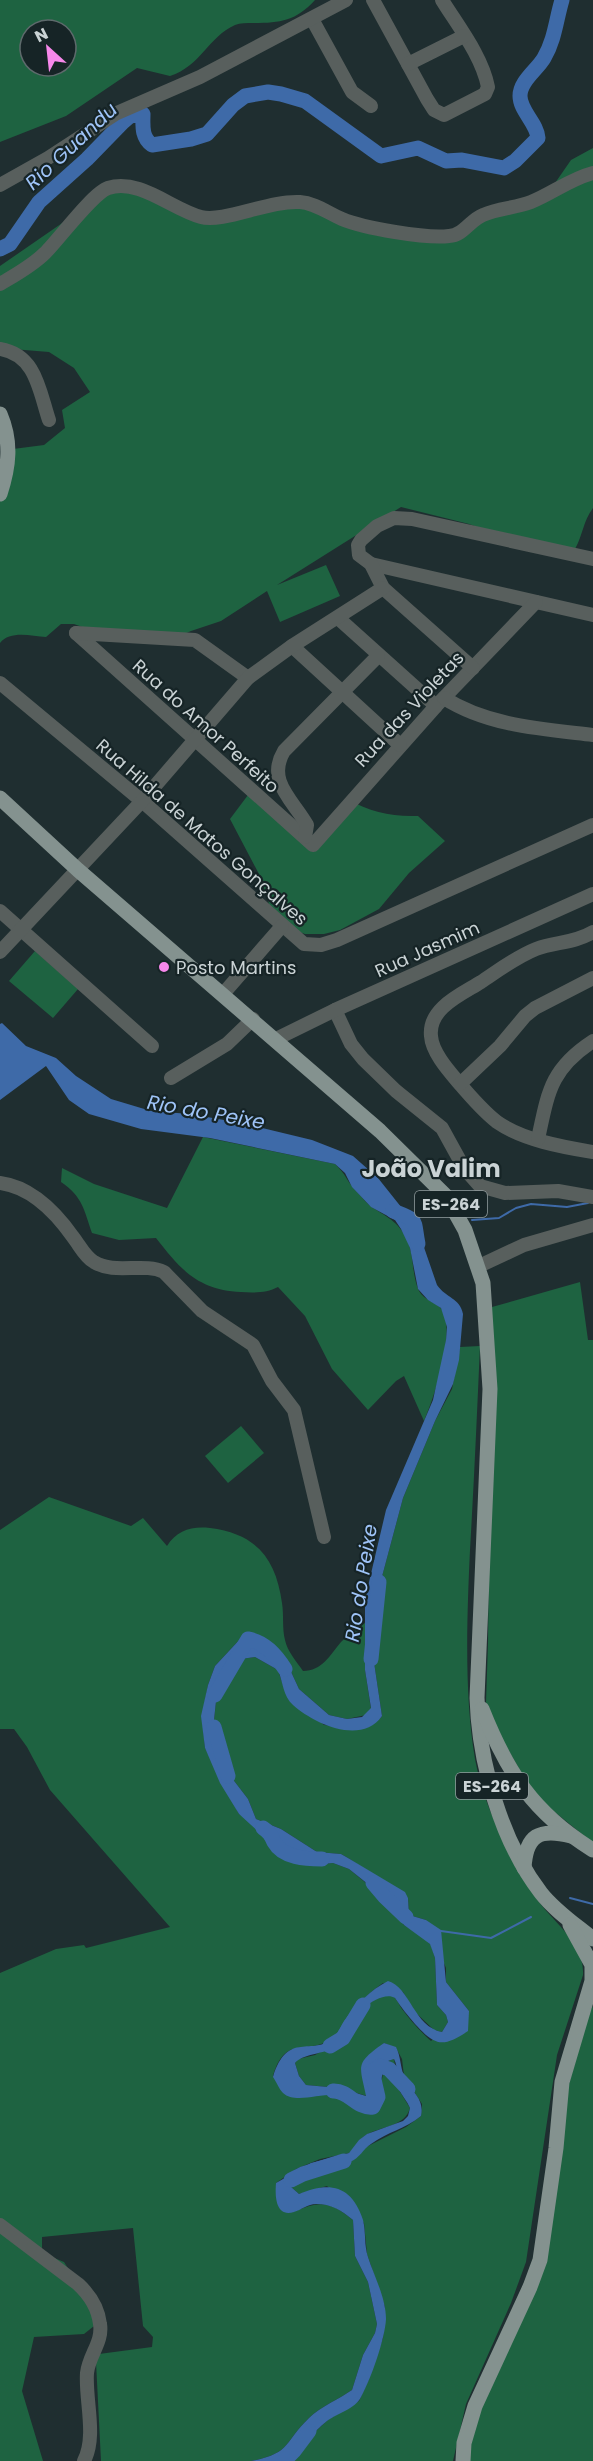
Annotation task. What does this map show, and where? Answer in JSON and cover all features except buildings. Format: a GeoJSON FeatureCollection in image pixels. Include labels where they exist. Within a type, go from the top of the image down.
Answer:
{"type":"FeatureCollection","features":[{"type":"Feature","properties":{"kind":"main road"},"geometry":{"type":"LineString","coordinates":[[0,414],[9,449],[9,462],[0,494]]}},
{"type":"Feature","properties":{"kind":"main road","name":"ES-264"},"geometry":{"type":"LineString","coordinates":[[0,798],[78,870],[380,1131],[435,1183],[456,1210],[478,1266],[485,1301],[490,1389],[477,1698],[478,1725],[499,1818],[524,1868],[543,1895],[593,1940]]}},
{"type":"Feature","properties":{"kind":"main road","name":"ES-264"},"geometry":{"type":"LineString","coordinates":[[477,1698],[498,1749],[528,1796],[572,1837],[593,1850]]}},
{"type":"Feature","properties":{"kind":"main road"},"geometry":{"type":"LineString","coordinates":[[524,1868],[525,1851],[530,1841],[540,1834],[555,1832],[572,1837]]}},
{"type":"Feature","properties":{"kind":"main road"},"geometry":{"type":"LineString","coordinates":[[463,2461],[464,2443],[475,2406],[530,2287],[540,2260],[556,2148],[562,2082],[592,1980],[592,1965],[566,1917]]}},
{"type":"Feature","properties":{"kind":"main road"},"geometry":{"type":"LineString","coordinates":[[562,2082],[593,2004]]}},
{"type":"Feature","properties":{"kind":"street"},"geometry":{"type":"LineString","coordinates":[[0,185],[23,174],[117,113],[200,77],[346,0]]}},
{"type":"Feature","properties":{"kind":"street"},"geometry":{"type":"LineString","coordinates":[[373,0],[434,110],[441,115],[449,114],[485,94],[487,90],[482,70],[442,0]]}},
{"type":"Feature","properties":{"kind":"street"},"geometry":{"type":"LineString","coordinates":[[312,19],[352,92],[371,106]]}},
{"type":"Feature","properties":{"kind":"street"},"geometry":{"type":"LineString","coordinates":[[408,64],[464,36]]}},
{"type":"Feature","properties":{"kind":"street"},"geometry":{"type":"LineString","coordinates":[[0,284],[43,256],[68,230],[96,194],[109,188],[133,187],[181,209],[208,218],[273,204],[301,202],[342,219],[369,227],[419,235],[452,236],[482,215],[533,201],[560,186],[593,173]]}},
{"type":"Feature","properties":{"kind":"street"},"geometry":{"type":"LineString","coordinates":[[0,349],[17,353],[29,364],[49,420]]}},
{"type":"Feature","properties":{"kind":"street"},"geometry":{"type":"LineString","coordinates":[[593,559],[401,518],[386,521],[357,545],[359,555],[371,564],[593,615]]}},
{"type":"Feature","properties":{"kind":"street"},"geometry":{"type":"LineString","coordinates":[[371,564],[383,588],[473,668]]}},
{"type":"Feature","properties":{"kind":"street"},"geometry":{"type":"LineString","coordinates":[[0,951],[142,801],[248,678],[292,646],[383,588]]}},
{"type":"Feature","properties":{"kind":"street","name":"Rua das Violetas"},"geometry":{"type":"LineString","coordinates":[[309,841],[536,602]]}},
{"type":"Feature","properties":{"kind":"street"},"geometry":{"type":"LineString","coordinates":[[338,618],[378,656],[440,702],[491,719],[593,735]]}},
{"type":"Feature","properties":{"kind":"street","name":"Rua do Amor Perfeito"},"geometry":{"type":"LineString","coordinates":[[248,678],[195,640],[76,633],[194,741],[309,841]]}},
{"type":"Feature","properties":{"kind":"street"},"geometry":{"type":"LineString","coordinates":[[292,646],[400,745]]}},
{"type":"Feature","properties":{"kind":"street"},"geometry":{"type":"LineString","coordinates":[[309,841],[307,825],[281,784],[277,765],[284,750],[378,656]]}},
{"type":"Feature","properties":{"kind":"street","name":"Rua Hilda de Matos Gonçalves"},"geometry":{"type":"LineString","coordinates":[[0,683],[142,801],[304,944],[321,945],[337,940],[593,825]]}},
{"type":"Feature","properties":{"kind":"street","name":"Rua Jasmim"},"geometry":{"type":"LineString","coordinates":[[276,1039],[335,1010],[593,894]]}},
{"type":"Feature","properties":{"kind":"street"},"geometry":{"type":"LineString","coordinates":[[0,911],[152,1046]]}},
{"type":"Feature","properties":{"kind":"street"},"geometry":{"type":"LineString","coordinates":[[223,994],[282,926]]}},
{"type":"Feature","properties":{"kind":"street"},"geometry":{"type":"LineString","coordinates":[[593,932],[578,940],[546,946],[521,956],[460,993],[440,1012],[433,1023],[431,1040],[444,1064],[460,1084],[498,1122],[538,1139],[593,1152]]}},
{"type":"Feature","properties":{"kind":"street"},"geometry":{"type":"LineString","coordinates":[[460,1084],[500,1046],[525,1016],[593,978]]}},
{"type":"Feature","properties":{"kind":"street"},"geometry":{"type":"LineString","coordinates":[[335,1010],[351,1044],[363,1059],[396,1091],[442,1128],[464,1168],[480,1186],[505,1193],[558,1191],[593,1197]]}},
{"type":"Feature","properties":{"kind":"street"},"geometry":{"type":"LineString","coordinates":[[171,1078],[228,1044],[253,1019]]}},
{"type":"Feature","properties":{"kind":"street"},"geometry":{"type":"LineString","coordinates":[[538,1139],[554,1078],[571,1058],[593,1041]]}},
{"type":"Feature","properties":{"kind":"street"},"geometry":{"type":"LineString","coordinates":[[0,1183],[37,1198],[53,1213],[95,1263],[115,1268],[155,1269],[164,1272],[202,1311],[253,1345],[272,1381],[294,1410],[324,1537]]}},
{"type":"Feature","properties":{"kind":"street"},"geometry":{"type":"LineString","coordinates":[[478,1266],[524,1245],[593,1225]]}},
{"type":"Feature","properties":{"kind":"street"},"geometry":{"type":"LineString","coordinates":[[0,2225],[78,2284],[86,2292],[99,2315],[101,2328],[99,2343],[89,2359],[87,2373],[89,2429],[87,2455],[84,2461]]}},
{"type":"Feature","properties":{"kind":"green space"},"geometry":{"type":"Polygon","coordinates":[[[0,0],[315,0],[294,17],[271,22],[235,25],[218,37],[189,66],[170,76],[137,68],[66,116],[0,142],[0,0]]]}},
{"type":"Feature","properties":{"kind":"green space"},"geometry":{"type":"Polygon","coordinates":[[[593,148],[593,508],[575,549],[508,538],[469,524],[401,507],[277,585],[326,565],[340,596],[280,622],[267,591],[221,621],[162,644],[124,642],[74,624],[61,624],[46,637],[15,635],[9,636],[0,643],[0,497],[13,449],[44,445],[65,428],[62,410],[90,392],[74,368],[49,352],[0,348],[0,266],[123,181],[209,215],[303,197],[329,212],[421,232],[448,235],[521,205],[553,186],[571,160],[593,148]]]}},
{"type":"Feature","properties":{"kind":"green space"},"geometry":{"type":"Polygon","coordinates":[[[248,795],[309,845],[347,799],[381,813],[418,816],[445,841],[409,873],[379,909],[340,930],[324,934],[305,934],[291,929],[270,907],[260,876],[230,819],[248,795]]]}},
{"type":"Feature","properties":{"kind":"green space"},"geometry":{"type":"Polygon","coordinates":[[[35,951],[78,989],[53,1018],[9,981],[35,951]]]}},
{"type":"Feature","properties":{"kind":"green space"},"geometry":{"type":"Polygon","coordinates":[[[203,1137],[335,1164],[373,1208],[394,1222],[401,1230],[410,1248],[419,1291],[441,1308],[446,1321],[442,1366],[424,1421],[404,1376],[396,1381],[368,1410],[332,1369],[305,1316],[278,1287],[250,1292],[213,1287],[183,1269],[156,1238],[119,1240],[92,1233],[78,1199],[61,1182],[62,1168],[94,1184],[167,1208],[203,1137]]]}},
{"type":"Feature","properties":{"kind":"green space"},"geometry":{"type":"Polygon","coordinates":[[[580,1282],[588,1340],[593,1340],[593,1843],[535,1796],[488,1715],[486,1702],[492,1307],[580,1282]]]}},
{"type":"Feature","properties":{"kind":"green space"},"geometry":{"type":"Polygon","coordinates":[[[480,1346],[467,1628],[469,1708],[475,1759],[491,1813],[507,1848],[535,1896],[566,1932],[579,1952],[583,1975],[557,2055],[526,2262],[511,2303],[466,2404],[453,2461],[283,2461],[329,2419],[359,2401],[383,2338],[385,2307],[367,2254],[364,2223],[327,2186],[299,2194],[290,2186],[305,2174],[328,2166],[406,2127],[421,2116],[422,2104],[404,2076],[402,2059],[396,2048],[384,2043],[377,2049],[367,2096],[339,2088],[306,2085],[299,2076],[295,2063],[298,2059],[315,2055],[345,2038],[346,2029],[360,2013],[378,1997],[384,1995],[394,1997],[408,2017],[431,2041],[469,2011],[446,1982],[446,1968],[426,1920],[409,1915],[408,1898],[341,1854],[317,1852],[281,1829],[256,1819],[248,1799],[225,1769],[214,1720],[217,1692],[234,1660],[255,1657],[278,1670],[283,1685],[324,1725],[363,1727],[377,1721],[382,1716],[371,1642],[372,1614],[403,1498],[435,1421],[452,1389],[460,1347],[480,1346]]]}},
{"type":"Feature","properties":{"kind":"green space"},"geometry":{"type":"Polygon","coordinates":[[[241,1426],[264,1453],[228,1483],[205,1456],[241,1426]]]}},
{"type":"Feature","properties":{"kind":"green space"},"geometry":{"type":"Polygon","coordinates":[[[49,1497],[131,1526],[143,1518],[167,1546],[180,1533],[197,1528],[226,1531],[252,1543],[261,1551],[275,1574],[282,1603],[286,1644],[303,1671],[320,1665],[344,1639],[365,1623],[365,1670],[371,1709],[366,1715],[347,1719],[329,1715],[299,1689],[287,1663],[248,1637],[242,1637],[215,1666],[208,1685],[202,1716],[205,1748],[239,1814],[312,1865],[333,1863],[349,1869],[389,1902],[404,1925],[424,1937],[431,1945],[435,1958],[437,2005],[446,2015],[448,2022],[442,2032],[434,2030],[414,2011],[403,1992],[383,1983],[359,2005],[332,2039],[322,2044],[290,2050],[278,2063],[273,2076],[323,2094],[344,2096],[363,2106],[382,2079],[385,2062],[394,2059],[399,2090],[410,2108],[398,2123],[366,2135],[349,2153],[320,2159],[296,2169],[276,2183],[293,2212],[324,2204],[338,2209],[353,2220],[355,2256],[368,2282],[377,2324],[375,2333],[363,2355],[352,2390],[313,2414],[281,2450],[251,2461],[101,2461],[96,2362],[99,2354],[152,2347],[153,2337],[143,2326],[133,2228],[42,2237],[42,2253],[64,2262],[91,2305],[94,2326],[84,2334],[34,2337],[22,2391],[43,2461],[0,2461],[0,1973],[56,1949],[84,1945],[86,1948],[170,1927],[50,1790],[27,1747],[14,1729],[0,1729],[0,1530],[49,1497]]]}},
{"type":"Feature","properties":{"kind":"green space"},"geometry":{"type":"Polygon","coordinates":[[[593,2006],[593,2461],[463,2461],[466,2439],[527,2300],[555,2133],[589,2013],[593,2006]]]}},
{"type":"Feature","properties":{"kind":"water"},"geometry":{"type":"Polygon","coordinates":[[[2,1023],[26,1046],[56,1058],[76,1076],[111,1099],[151,1111],[190,1114],[241,1123],[312,1140],[353,1156],[378,1178],[417,1227],[437,1285],[456,1301],[463,1314],[459,1360],[453,1384],[403,1498],[372,1614],[371,1642],[382,1716],[373,1725],[350,1730],[312,1719],[290,1701],[278,1670],[255,1657],[234,1660],[217,1692],[214,1720],[225,1769],[248,1799],[256,1819],[281,1829],[317,1852],[341,1854],[405,1892],[408,1898],[409,1915],[426,1920],[441,1930],[446,1982],[469,2011],[468,2031],[452,2040],[440,2042],[428,2037],[395,1998],[382,1997],[367,2005],[354,2017],[345,2030],[344,2043],[331,2050],[299,2059],[295,2063],[299,2076],[306,2085],[339,2088],[366,2096],[361,2071],[364,2061],[384,2043],[396,2047],[404,2076],[419,2099],[422,2109],[421,2116],[377,2140],[353,2160],[342,2165],[310,2172],[296,2179],[290,2186],[299,2194],[330,2187],[346,2193],[353,2199],[363,2220],[367,2252],[382,2295],[386,2319],[377,2359],[361,2397],[351,2408],[327,2421],[283,2461],[251,2461],[281,2450],[313,2414],[352,2390],[363,2355],[375,2333],[377,2324],[368,2282],[355,2256],[353,2220],[336,2208],[321,2204],[310,2205],[294,2212],[283,2212],[278,2204],[276,2183],[311,2163],[349,2153],[367,2134],[403,2121],[408,2116],[410,2108],[399,2089],[394,2059],[385,2062],[378,2095],[370,2106],[336,2095],[295,2098],[283,2093],[273,2077],[279,2062],[286,2053],[301,2047],[326,2043],[334,2037],[344,2021],[369,1993],[388,1981],[402,1991],[418,2015],[433,2029],[442,2032],[448,2022],[446,2015],[437,2005],[435,1958],[430,1944],[404,1925],[389,1901],[349,1869],[333,1863],[312,1865],[261,1834],[239,1814],[220,1783],[205,1748],[201,1716],[215,1666],[245,1636],[287,1663],[299,1689],[329,1715],[347,1719],[362,1717],[371,1708],[365,1670],[365,1599],[386,1510],[433,1400],[447,1327],[441,1308],[428,1300],[418,1289],[410,1248],[395,1220],[371,1207],[352,1187],[345,1173],[335,1164],[210,1138],[141,1129],[89,1114],[69,1100],[46,1066],[0,1100],[0,1024],[2,1023]]]}},
{"type":"Feature","properties":{"kind":"waterway","name":"Rio Guandu"},"geometry":{"type":"LineString","coordinates":[[0,249],[10,244],[39,202],[130,116],[143,114],[144,135],[152,145],[191,139],[207,134],[233,105],[245,96],[268,92],[305,101],[381,156],[418,148],[446,161],[462,160],[504,168],[515,161],[538,138],[520,96],[523,85],[548,51],[562,0]]}},
{"type":"Feature","properties":{"kind":"waterway"},"geometry":{"type":"LineString","coordinates":[[472,1220],[499,1218],[516,1208],[531,1204],[567,1207],[588,1203]]}},
{"type":"Feature","properties":{"kind":"waterway","name":"Rio do Peixe"},"geometry":{"type":"LineString","coordinates":[[393,1211],[411,1219],[415,1225],[418,1244]]}},
{"type":"Feature","properties":{"kind":"waterway","name":"Rio do Peixe"},"geometry":{"type":"LineString","coordinates":[[371,1659],[379,1582]]}},
{"type":"Feature","properties":{"kind":"waterway","name":"Rio do Peixe"},"geometry":{"type":"LineString","coordinates":[[215,1695],[248,1639],[270,1650],[285,1669]]}},
{"type":"Feature","properties":{"kind":"waterway","name":"Rio do Peixe"},"geometry":{"type":"LineString","coordinates":[[214,1727],[228,1776]]}},
{"type":"Feature","properties":{"kind":"waterway","name":"Rio do Peixe"},"geometry":{"type":"LineString","coordinates":[[263,1828],[283,1851],[302,1858],[322,1859]]}},
{"type":"Feature","properties":{"kind":"waterway","name":"Rio do Peixe"},"geometry":{"type":"LineString","coordinates":[[373,1883],[406,1917]]}},
{"type":"Feature","properties":{"kind":"waterway"},"geometry":{"type":"LineString","coordinates":[[570,1898],[593,1904]]}},
{"type":"Feature","properties":{"kind":"waterway"},"geometry":{"type":"LineString","coordinates":[[441,1931],[491,1938],[531,1917]]}},
{"type":"Feature","properties":{"kind":"waterway","name":"Rio do Peixe"},"geometry":{"type":"LineString","coordinates":[[330,2046],[343,2038],[363,2005]]}},
{"type":"Feature","properties":{"kind":"waterway","name":"Rio do Peixe"},"geometry":{"type":"LineString","coordinates":[[333,2091],[339,2091],[362,2105],[373,2107],[378,2097],[372,2071],[380,2066],[389,2069],[408,2089]]}},
{"type":"Feature","properties":{"kind":"waterway","name":"Rio do Peixe"},"geometry":{"type":"LineString","coordinates":[[291,2180],[344,2161]]}},
{"type":"Feature","properties":{"kind":"waterway","name":"Rio do Peixe"},"geometry":{"type":"LineString","coordinates":[[284,2461],[309,2431]]}},
{"type":"Feature","properties":{"kind":"place","name":"Posto Martins"},"geometry":{"type":"Point","coordinates":[164,967]}},
{"type":"Feature","properties":{"kind":"district","name":"João Valim"},"geometry":{"type":"Point","coordinates":[431,1168]}}]}
